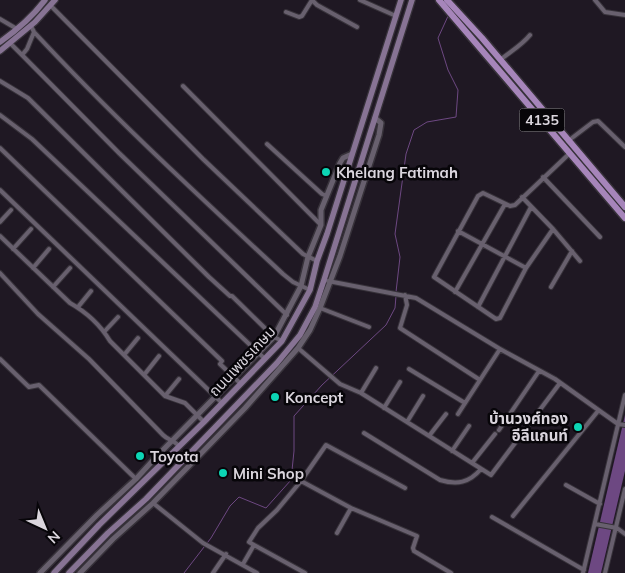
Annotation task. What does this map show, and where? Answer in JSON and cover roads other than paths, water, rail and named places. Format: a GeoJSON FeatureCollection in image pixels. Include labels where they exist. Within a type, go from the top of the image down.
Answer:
{"type":"FeatureCollection","features":[{"type":"Feature","properties":{"kind":"main road","name":"4135"},"geometry":{"type":"LineString","coordinates":[[439,0],[500,60],[625,207]]}},
{"type":"Feature","properties":{"kind":"main road","name":"4135"},"geometry":{"type":"LineString","coordinates":[[447,0],[461,20],[625,218]]}},
{"type":"Feature","properties":{"kind":"main road"},"geometry":{"type":"LineString","coordinates":[[0,42],[17,29],[41,2]]}},
{"type":"Feature","properties":{"kind":"main road","name":"ถนนเพชรเกษม"},"geometry":{"type":"LineString","coordinates":[[54,573],[99,525],[135,491],[178,445],[204,422],[282,341],[310,290],[317,261],[400,2]]}},
{"type":"Feature","properties":{"kind":"main road","name":"ถนนเพชรเกษม"},"geometry":{"type":"LineString","coordinates":[[69,573],[108,533],[146,499],[279,365],[300,335],[327,281],[375,118],[413,2]]}},
{"type":"Feature","properties":{"kind":"main road"},"geometry":{"type":"LineString","coordinates":[[0,51],[33,29],[53,3]]}},
{"type":"Feature","properties":{"kind":"main road"},"geometry":{"type":"LineString","coordinates":[[364,117],[375,118]]}},
{"type":"Feature","properties":{"kind":"main road"},"geometry":{"type":"LineString","coordinates":[[135,491],[146,499]]}},
{"type":"Feature","properties":{"kind":"street"},"geometry":{"type":"LineString","coordinates":[[286,12],[299,17],[302,16],[312,0],[317,5],[357,27]]}},
{"type":"Feature","properties":{"kind":"street"},"geometry":{"type":"LineString","coordinates":[[360,0],[396,16]]}},
{"type":"Feature","properties":{"kind":"street"},"geometry":{"type":"LineString","coordinates":[[595,0],[605,12],[625,15]]}},
{"type":"Feature","properties":{"kind":"street"},"geometry":{"type":"LineString","coordinates":[[53,3],[94,50],[203,159],[308,257],[317,261]]}},
{"type":"Feature","properties":{"kind":"street"},"geometry":{"type":"LineString","coordinates":[[0,19],[17,29]]}},
{"type":"Feature","properties":{"kind":"street"},"geometry":{"type":"LineString","coordinates":[[22,55],[28,49],[33,29]]}},
{"type":"Feature","properties":{"kind":"street"},"geometry":{"type":"LineString","coordinates":[[33,29],[70,70],[192,190],[283,274],[310,290]]}},
{"type":"Feature","properties":{"kind":"street"},"geometry":{"type":"LineString","coordinates":[[500,60],[511,51],[520,47],[530,35]]}},
{"type":"Feature","properties":{"kind":"street"},"geometry":{"type":"LineString","coordinates":[[10,43],[119,153],[287,315]]}},
{"type":"Feature","properties":{"kind":"street"},"geometry":{"type":"LineString","coordinates":[[0,80],[28,98],[209,277],[232,296],[274,337],[282,341]]}},
{"type":"Feature","properties":{"kind":"street"},"geometry":{"type":"LineString","coordinates":[[183,86],[321,224]]}},
{"type":"Feature","properties":{"kind":"street"},"geometry":{"type":"LineString","coordinates":[[0,115],[32,140],[264,358]]}},
{"type":"Feature","properties":{"kind":"street"},"geometry":{"type":"LineString","coordinates":[[568,141],[593,122],[598,121],[625,147]]}},
{"type":"Feature","properties":{"kind":"street"},"geometry":{"type":"LineString","coordinates":[[267,144],[322,194],[327,196]]}},
{"type":"Feature","properties":{"kind":"street"},"geometry":{"type":"LineString","coordinates":[[0,148],[222,361],[220,364],[241,384]]}},
{"type":"Feature","properties":{"kind":"street"},"geometry":{"type":"LineString","coordinates":[[553,229],[526,268],[499,319],[434,277],[458,231],[481,194],[483,193],[510,206],[515,205],[570,153]]}},
{"type":"Feature","properties":{"kind":"street"},"geometry":{"type":"LineString","coordinates":[[40,573],[97,515],[136,479],[274,337],[301,286],[308,257],[321,224],[321,210],[340,163],[343,158],[352,154]]}},
{"type":"Feature","properties":{"kind":"street"},"geometry":{"type":"LineString","coordinates":[[543,177],[600,237]]}},
{"type":"Feature","properties":{"kind":"street"},"geometry":{"type":"LineString","coordinates":[[0,190],[222,402]]}},
{"type":"Feature","properties":{"kind":"street"},"geometry":{"type":"LineString","coordinates":[[522,198],[553,229],[580,261]]}},
{"type":"Feature","properties":{"kind":"street"},"geometry":{"type":"LineString","coordinates":[[455,292],[505,204]]}},
{"type":"Feature","properties":{"kind":"street"},"geometry":{"type":"LineString","coordinates":[[478,307],[531,207]]}},
{"type":"Feature","properties":{"kind":"street"},"geometry":{"type":"LineString","coordinates":[[0,222],[11,210]]}},
{"type":"Feature","properties":{"kind":"street"},"geometry":{"type":"LineString","coordinates":[[13,248],[31,229]]}},
{"type":"Feature","properties":{"kind":"street"},"geometry":{"type":"LineString","coordinates":[[319,231],[327,234]]}},
{"type":"Feature","properties":{"kind":"street"},"geometry":{"type":"LineString","coordinates":[[458,231],[526,268]]}},
{"type":"Feature","properties":{"kind":"street"},"geometry":{"type":"LineString","coordinates":[[0,236],[70,303],[78,307],[104,332],[110,341],[165,396],[185,403],[204,422]]}},
{"type":"Feature","properties":{"kind":"street"},"geometry":{"type":"LineString","coordinates":[[33,268],[50,249]]}},
{"type":"Feature","properties":{"kind":"street"},"geometry":{"type":"LineString","coordinates":[[551,287],[572,251]]}},
{"type":"Feature","properties":{"kind":"street"},"geometry":{"type":"LineString","coordinates":[[53,287],[70,268]]}},
{"type":"Feature","properties":{"kind":"street"},"geometry":{"type":"LineString","coordinates":[[0,273],[38,314],[89,360],[167,439],[173,440],[178,445]]}},
{"type":"Feature","properties":{"kind":"street"},"geometry":{"type":"LineString","coordinates":[[80,573],[153,503],[245,408],[279,365],[298,348],[310,330],[320,308],[327,281],[416,298],[560,383],[618,424],[625,425]]}},
{"type":"Feature","properties":{"kind":"street"},"geometry":{"type":"LineString","coordinates":[[78,307],[91,291]]}},
{"type":"Feature","properties":{"kind":"street"},"geometry":{"type":"LineString","coordinates":[[406,295],[407,305],[400,328],[480,380]]}},
{"type":"Feature","properties":{"kind":"street"},"geometry":{"type":"LineString","coordinates":[[320,308],[370,327]]}},
{"type":"Feature","properties":{"kind":"street"},"geometry":{"type":"LineString","coordinates":[[104,332],[118,317]]}},
{"type":"Feature","properties":{"kind":"street"},"geometry":{"type":"LineString","coordinates":[[124,355],[138,338]]}},
{"type":"Feature","properties":{"kind":"street"},"geometry":{"type":"LineString","coordinates":[[298,348],[340,384],[361,394],[491,475],[560,383]]}},
{"type":"Feature","properties":{"kind":"street"},"geometry":{"type":"LineString","coordinates":[[458,414],[500,349]]}},
{"type":"Feature","properties":{"kind":"street"},"geometry":{"type":"LineString","coordinates":[[144,375],[160,356]]}},
{"type":"Feature","properties":{"kind":"street"},"geometry":{"type":"LineString","coordinates":[[0,359],[29,387],[39,385],[136,479]]}},
{"type":"Feature","properties":{"kind":"street"},"geometry":{"type":"LineString","coordinates":[[361,394],[376,368]]}},
{"type":"Feature","properties":{"kind":"street"},"geometry":{"type":"LineString","coordinates":[[409,369],[465,403]]}},
{"type":"Feature","properties":{"kind":"street"},"geometry":{"type":"LineString","coordinates":[[472,463],[497,432],[539,371]]}},
{"type":"Feature","properties":{"kind":"street"},"geometry":{"type":"LineString","coordinates":[[165,396],[179,379]]}},
{"type":"Feature","properties":{"kind":"street"},"geometry":{"type":"LineString","coordinates":[[384,408],[400,382]]}},
{"type":"Feature","properties":{"kind":"street"},"geometry":{"type":"LineString","coordinates":[[492,517],[584,571],[625,395]]}},
{"type":"Feature","properties":{"kind":"street"},"geometry":{"type":"LineString","coordinates":[[407,422],[423,396]]}},
{"type":"Feature","properties":{"kind":"street"},"geometry":{"type":"LineString","coordinates":[[513,516],[598,411]]}},
{"type":"Feature","properties":{"kind":"street"},"geometry":{"type":"LineString","coordinates":[[429,436],[446,414]]}},
{"type":"Feature","properties":{"kind":"street"},"geometry":{"type":"LineString","coordinates":[[452,451],[469,426]]}},
{"type":"Feature","properties":{"kind":"street"},"geometry":{"type":"LineString","coordinates":[[364,433],[440,480],[454,483],[463,482],[471,479],[481,469]]}},
{"type":"Feature","properties":{"kind":"street"},"geometry":{"type":"LineString","coordinates":[[305,573],[249,542],[258,528],[273,515],[301,481],[326,445],[405,488]]}},
{"type":"Feature","properties":{"kind":"street"},"geometry":{"type":"LineString","coordinates":[[301,481],[351,508],[418,536],[413,546],[414,552],[451,573]]}},
{"type":"Feature","properties":{"kind":"street"},"geometry":{"type":"LineString","coordinates":[[566,485],[600,504]]}},
{"type":"Feature","properties":{"kind":"street"},"geometry":{"type":"LineString","coordinates":[[605,573],[625,489]]}},
{"type":"Feature","properties":{"kind":"street"},"geometry":{"type":"LineString","coordinates":[[153,503],[203,543],[258,573]]}},
{"type":"Feature","properties":{"kind":"street"},"geometry":{"type":"LineString","coordinates":[[337,533],[351,508]]}},
{"type":"Feature","properties":{"kind":"street"},"geometry":{"type":"LineString","coordinates":[[595,524],[617,528],[625,534]]}},
{"type":"Feature","properties":{"kind":"street"},"geometry":{"type":"LineString","coordinates":[[243,564],[254,545]]}},
{"type":"Feature","properties":{"kind":"street"},"geometry":{"type":"LineString","coordinates":[[213,573],[226,554]]}},
{"type":"Feature","properties":{"kind":"waterway"},"geometry":{"type":"LineString","coordinates":[[396,292],[400,257],[395,234],[406,154],[414,130],[427,122],[456,117],[458,90],[448,70],[438,38],[449,14]]}},
{"type":"Feature","properties":{"kind":"waterway"},"geometry":{"type":"LineString","coordinates":[[184,573],[211,538],[230,506],[239,497],[266,508],[291,480],[294,451],[294,416],[322,385],[386,325],[395,308],[396,296]]}},
{"type":"Feature","properties":{"kind":"place","name":"Khelang Fatimah"},"geometry":{"type":"Point","coordinates":[326,172]}},
{"type":"Feature","properties":{"kind":"place","name":"Koncept"},"geometry":{"type":"Point","coordinates":[275,397]}},
{"type":"Feature","properties":{"kind":"place","name":"บ้านวงศ์ทอง อีลีแกนท์"},"geometry":{"type":"Point","coordinates":[578,427]}},
{"type":"Feature","properties":{"kind":"place","name":"Toyota"},"geometry":{"type":"Point","coordinates":[140,456]}},
{"type":"Feature","properties":{"kind":"place","name":"Mini Shop"},"geometry":{"type":"Point","coordinates":[223,473]}}]}
